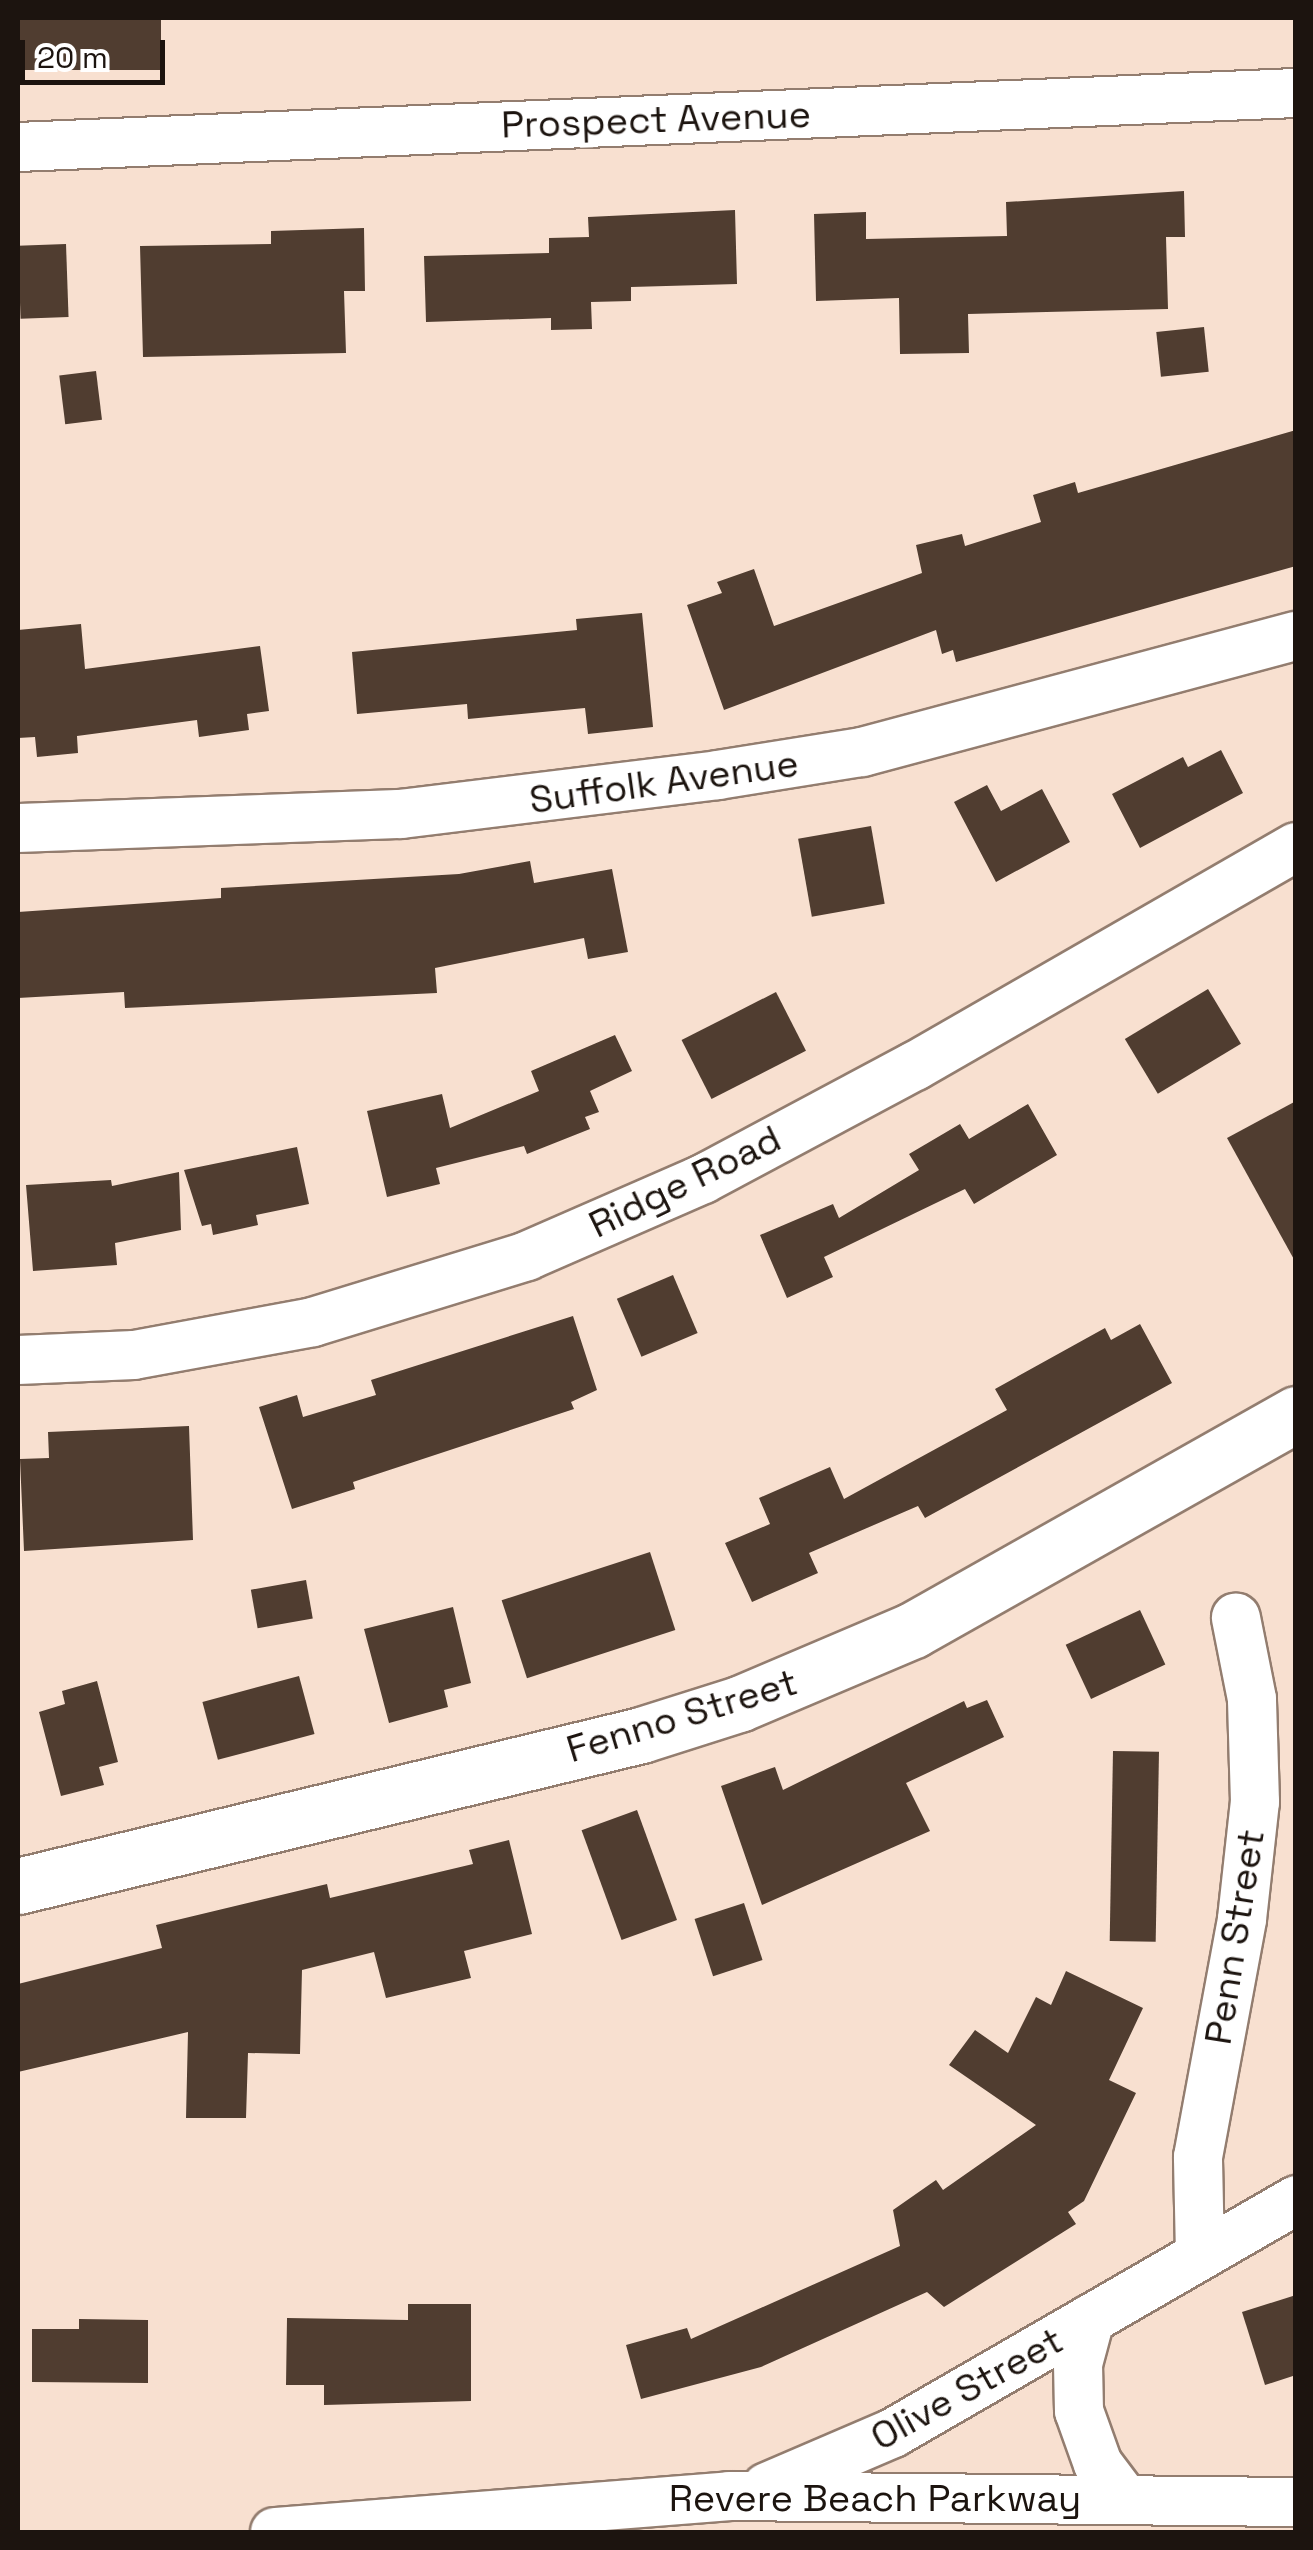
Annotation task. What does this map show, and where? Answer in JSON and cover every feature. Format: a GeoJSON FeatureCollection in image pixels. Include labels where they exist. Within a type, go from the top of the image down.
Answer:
{"type":"FeatureCollection","features":[{"type":"Feature","properties":{"kind":"street","name":"Prospect Avenue"},"geometry":{"type":"LineString","coordinates":[[18,147],[1296,93]]}},
{"type":"Feature","properties":{"kind":"street","name":"Suffolk Avenue"},"geometry":{"type":"LineString","coordinates":[[18,828],[401,814],[718,776],[862,752],[1296,636]]}},
{"type":"Feature","properties":{"kind":"street","name":"Ridge Road"},"geometry":{"type":"LineString","coordinates":[[18,1360],[134,1355],[312,1322],[528,1256],[768,1144],[1296,847]]}},
{"type":"Feature","properties":{"kind":"street","name":"Fenno Street"},"geometry":{"type":"LineString","coordinates":[[18,1886],[597,1746],[740,1704],[959,1606],[1296,1414]]}},
{"type":"Feature","properties":{"kind":"street","name":"Penn Street"},"geometry":{"type":"LineString","coordinates":[[1200,2255],[1198,2157],[1254,1820],[1252,1700],[1236,1618]]}},
{"type":"Feature","properties":{"kind":"street","name":"Olive Street"},"geometry":{"type":"LineString","coordinates":[[730,2496],[801,2474],[919,2419],[1296,2200]]}},
{"type":"Feature","properties":{"kind":"street","name":"Olive Street"},"geometry":{"type":"LineString","coordinates":[[1090,2319],[1078,2364],[1079,2411],[1098,2464],[1123,2497]]}},
{"type":"Feature","properties":{"kind":"street","name":"Revere Beach Parkway"},"geometry":{"type":"LineString","coordinates":[[275,2532],[730,2496],[1123,2497],[1296,2502]]}},
{"type":"Feature","properties":{"kind":"building"},"geometry":{"type":"Polygon","coordinates":[[[18,18],[161,18],[161,70],[18,70],[18,18]]]}},
{"type":"Feature","properties":{"kind":"building"},"geometry":{"type":"Polygon","coordinates":[[[1184,191],[1185,237],[1166,237],[1168,309],[968,314],[969,353],[900,354],[899,298],[816,301],[814,214],[866,212],[866,239],[1007,236],[1006,202],[1184,191]]]}},
{"type":"Feature","properties":{"kind":"building"},"geometry":{"type":"Polygon","coordinates":[[[735,210],[737,284],[631,287],[631,301],[591,302],[592,329],[551,330],[551,318],[426,322],[424,256],[549,253],[549,238],[589,237],[588,217],[735,210]]]}},
{"type":"Feature","properties":{"kind":"building"},"geometry":{"type":"Polygon","coordinates":[[[364,228],[365,291],[344,291],[346,353],[143,357],[140,246],[271,244],[271,231],[364,228]]]}},
{"type":"Feature","properties":{"kind":"building"},"geometry":{"type":"Polygon","coordinates":[[[66,244],[69,317],[21,319],[18,246],[66,244]]]}},
{"type":"Feature","properties":{"kind":"building"},"geometry":{"type":"Polygon","coordinates":[[[1204,327],[1209,372],[1161,377],[1156,332],[1204,327]]]}},
{"type":"Feature","properties":{"kind":"building"},"geometry":{"type":"Polygon","coordinates":[[[96,371],[102,420],[65,424],[59,376],[96,371]]]}},
{"type":"Feature","properties":{"kind":"building"},"geometry":{"type":"Polygon","coordinates":[[[1296,430],[1296,566],[956,662],[953,650],[942,654],[936,630],[724,710],[687,605],[722,593],[717,582],[754,569],[774,626],[922,573],[916,545],[962,534],[965,546],[1041,522],[1033,495],[1075,482],[1078,493],[1296,430]]]}},
{"type":"Feature","properties":{"kind":"building"},"geometry":{"type":"Polygon","coordinates":[[[642,613],[653,727],[588,734],[585,708],[468,719],[467,704],[357,714],[352,652],[577,630],[576,619],[642,613]]]}},
{"type":"Feature","properties":{"kind":"building"},"geometry":{"type":"Polygon","coordinates":[[[81,624],[85,669],[260,646],[269,711],[247,714],[249,730],[199,737],[197,720],[77,736],[78,753],[37,757],[35,737],[18,738],[18,630],[81,624]]]}},
{"type":"Feature","properties":{"kind":"building"},"geometry":{"type":"Polygon","coordinates":[[[1221,750],[1243,793],[1140,848],[1112,794],[1183,757],[1188,767],[1221,750]]]}},
{"type":"Feature","properties":{"kind":"building"},"geometry":{"type":"Polygon","coordinates":[[[987,785],[1001,811],[1042,789],[1070,842],[996,882],[954,802],[987,785]]]}},
{"type":"Feature","properties":{"kind":"building"},"geometry":{"type":"Polygon","coordinates":[[[871,826],[885,904],[812,917],[798,839],[871,826]]]}},
{"type":"Feature","properties":{"kind":"building"},"geometry":{"type":"Polygon","coordinates":[[[530,861],[534,883],[612,869],[628,952],[588,959],[584,938],[435,968],[437,993],[125,1008],[124,992],[18,998],[18,912],[221,898],[221,888],[459,874],[530,861]]]}},
{"type":"Feature","properties":{"kind":"building"},"geometry":{"type":"Polygon","coordinates":[[[1208,989],[1241,1044],[1158,1094],[1125,1039],[1208,989]]]}},
{"type":"Feature","properties":{"kind":"building"},"geometry":{"type":"Polygon","coordinates":[[[776,992],[806,1051],[712,1099],[682,1040],[776,992]]]}},
{"type":"Feature","properties":{"kind":"building"},"geometry":{"type":"Polygon","coordinates":[[[615,1035],[632,1071],[590,1091],[599,1112],[585,1117],[590,1129],[527,1154],[524,1146],[436,1168],[440,1184],[387,1197],[367,1111],[442,1094],[450,1128],[539,1091],[531,1071],[615,1035]]]}},
{"type":"Feature","properties":{"kind":"building"},"geometry":{"type":"Polygon","coordinates":[[[1296,1101],[1296,1263],[1227,1138],[1296,1101]]]}},
{"type":"Feature","properties":{"kind":"building"},"geometry":{"type":"Polygon","coordinates":[[[1028,1104],[1057,1155],[974,1204],[965,1189],[824,1257],[833,1277],[787,1298],[760,1235],[833,1204],[839,1218],[919,1170],[909,1154],[960,1124],[969,1139],[1028,1104]]]}},
{"type":"Feature","properties":{"kind":"building"},"geometry":{"type":"Polygon","coordinates":[[[297,1147],[309,1204],[256,1215],[258,1225],[213,1235],[211,1224],[202,1226],[184,1170],[297,1147]]]}},
{"type":"Feature","properties":{"kind":"building"},"geometry":{"type":"Polygon","coordinates":[[[179,1172],[181,1230],[115,1243],[117,1265],[33,1271],[26,1185],[111,1180],[112,1186],[179,1172]]]}},
{"type":"Feature","properties":{"kind":"building"},"geometry":{"type":"Polygon","coordinates":[[[673,1275],[698,1333],[641,1357],[617,1299],[673,1275]]]}},
{"type":"Feature","properties":{"kind":"building"},"geometry":{"type":"Polygon","coordinates":[[[573,1316],[597,1390],[571,1402],[574,1409],[353,1482],[355,1489],[292,1509],[259,1407],[297,1395],[303,1417],[376,1395],[371,1380],[573,1316]]]}},
{"type":"Feature","properties":{"kind":"building"},"geometry":{"type":"Polygon","coordinates":[[[1140,1324],[1172,1383],[925,1518],[918,1506],[809,1553],[818,1573],[752,1602],[725,1543],[770,1524],[759,1498],[830,1467],[844,1499],[1007,1410],[995,1389],[1105,1328],[1111,1340],[1140,1324]]]}},
{"type":"Feature","properties":{"kind":"building"},"geometry":{"type":"Polygon","coordinates":[[[189,1426],[193,1540],[24,1551],[20,1459],[49,1458],[48,1432],[189,1426]]]}},
{"type":"Feature","properties":{"kind":"building"},"geometry":{"type":"Polygon","coordinates":[[[650,1552],[675,1630],[527,1678],[502,1600],[650,1552]]]}},
{"type":"Feature","properties":{"kind":"building"},"geometry":{"type":"Polygon","coordinates":[[[306,1580],[313,1618],[258,1628],[251,1590],[306,1580]]]}},
{"type":"Feature","properties":{"kind":"building"},"geometry":{"type":"Polygon","coordinates":[[[453,1607],[471,1683],[444,1690],[448,1707],[389,1723],[364,1629],[453,1607]]]}},
{"type":"Feature","properties":{"kind":"building"},"geometry":{"type":"Polygon","coordinates":[[[1140,1610],[1165,1664],[1091,1699],[1066,1645],[1140,1610]]]}},
{"type":"Feature","properties":{"kind":"building"},"geometry":{"type":"Polygon","coordinates":[[[299,1676],[315,1734],[218,1760],[202,1702],[299,1676]]]}},
{"type":"Feature","properties":{"kind":"building"},"geometry":{"type":"Polygon","coordinates":[[[97,1681],[118,1762],[99,1767],[104,1785],[61,1796],[39,1712],[65,1704],[62,1691],[97,1681]]]}},
{"type":"Feature","properties":{"kind":"building"},"geometry":{"type":"Polygon","coordinates":[[[987,1700],[1004,1737],[906,1783],[930,1831],[762,1905],[721,1786],[775,1767],[783,1790],[964,1701],[967,1708],[987,1700]]]}},
{"type":"Feature","properties":{"kind":"building"},"geometry":{"type":"Polygon","coordinates":[[[1113,1751],[1159,1752],[1156,1942],[1110,1941],[1113,1751]]]}},
{"type":"Feature","properties":{"kind":"building"},"geometry":{"type":"Polygon","coordinates":[[[637,1810],[677,1920],[622,1940],[582,1830],[637,1810]]]}},
{"type":"Feature","properties":{"kind":"building"},"geometry":{"type":"Polygon","coordinates":[[[509,1840],[532,1934],[464,1951],[471,1978],[386,1998],[374,1952],[302,1970],[300,2054],[248,2053],[246,2118],[186,2118],[188,2032],[18,2072],[18,1984],[162,1948],[156,1925],[327,1884],[330,1898],[473,1864],[469,1850],[509,1840]]]}},
{"type":"Feature","properties":{"kind":"building"},"geometry":{"type":"Polygon","coordinates":[[[744,1903],[763,1960],[713,1976],[695,1919],[744,1903]]]}},
{"type":"Feature","properties":{"kind":"building"},"geometry":{"type":"Polygon","coordinates":[[[1066,1971],[1143,2008],[1109,2080],[1136,2093],[1084,2201],[1068,2212],[1076,2224],[944,2307],[927,2292],[761,2367],[641,2399],[626,2345],[687,2328],[691,2339],[900,2246],[893,2210],[936,2180],[943,2190],[1036,2125],[949,2065],[975,2030],[1008,2053],[1036,1997],[1051,2005],[1066,1971]]]}},
{"type":"Feature","properties":{"kind":"building"},"geometry":{"type":"Polygon","coordinates":[[[1296,2295],[1296,2375],[1265,2385],[1242,2312],[1296,2295]]]}},
{"type":"Feature","properties":{"kind":"building"},"geometry":{"type":"Polygon","coordinates":[[[408,2304],[471,2304],[471,2401],[324,2405],[324,2385],[286,2385],[287,2318],[408,2320],[408,2304]]]}},
{"type":"Feature","properties":{"kind":"building"},"geometry":{"type":"Polygon","coordinates":[[[79,2319],[148,2320],[148,2383],[32,2382],[32,2329],[79,2329],[79,2319]]]}}]}
